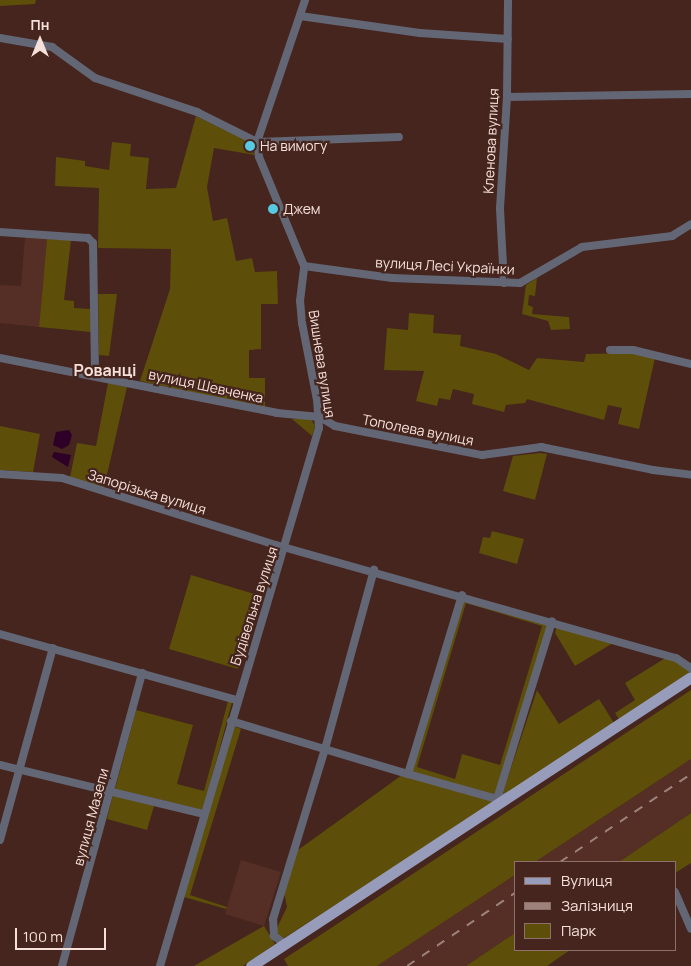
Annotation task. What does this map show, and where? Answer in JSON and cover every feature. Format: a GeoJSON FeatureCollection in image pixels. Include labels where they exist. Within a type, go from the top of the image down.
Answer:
{"type":"FeatureCollection","features":[{"type":"Feature","properties":{"kind":"main road"},"geometry":{"type":"LineString","coordinates":[[251,966],[501,798],[691,677]]}},
{"type":"Feature","properties":{"kind":"street"},"geometry":{"type":"LineString","coordinates":[[257,142],[305,0]]}},
{"type":"Feature","properties":{"kind":"street","name":"Кленова вулиця"},"geometry":{"type":"LineString","coordinates":[[504,283],[500,208],[507,97],[508,0]]}},
{"type":"Feature","properties":{"kind":"street"},"geometry":{"type":"LineString","coordinates":[[300,16],[420,33],[508,39]]}},
{"type":"Feature","properties":{"kind":"street"},"geometry":{"type":"LineString","coordinates":[[0,38],[52,47],[95,78],[197,112],[257,142],[399,137]]}},
{"type":"Feature","properties":{"kind":"street"},"geometry":{"type":"LineString","coordinates":[[507,97],[691,94]]}},
{"type":"Feature","properties":{"kind":"street","name":"Вишнева вулиця"},"geometry":{"type":"LineString","coordinates":[[257,142],[259,156],[304,266],[300,301],[302,323],[320,417],[285,545]]}},
{"type":"Feature","properties":{"kind":"street","name":"вулиця Лесі Українки"},"geometry":{"type":"LineString","coordinates":[[304,266],[392,278],[504,283],[530,280],[582,247],[672,236],[691,224]]}},
{"type":"Feature","properties":{"kind":"street"},"geometry":{"type":"LineString","coordinates":[[0,232],[88,238],[93,243],[95,376]]}},
{"type":"Feature","properties":{"kind":"street"},"geometry":{"type":"LineString","coordinates":[[610,350],[633,350],[691,364]]}},
{"type":"Feature","properties":{"kind":"street","name":"вулиця Шевченка"},"geometry":{"type":"LineString","coordinates":[[0,358],[277,413],[320,417]]}},
{"type":"Feature","properties":{"kind":"street","name":"Тополева вулиця"},"geometry":{"type":"LineString","coordinates":[[320,417],[335,426],[482,455],[541,447],[653,470],[691,475]]}},
{"type":"Feature","properties":{"kind":"street","name":"Запорізька вулиця"},"geometry":{"type":"LineString","coordinates":[[0,474],[62,478],[276,545],[285,545]]}},
{"type":"Feature","properties":{"kind":"street","name":"Будівельна вулиця"},"geometry":{"type":"LineString","coordinates":[[160,966],[237,700],[285,545],[676,658],[691,668]]}},
{"type":"Feature","properties":{"kind":"street"},"geometry":{"type":"LineString","coordinates":[[285,944],[274,936],[272,919],[325,749],[374,570]]}},
{"type":"Feature","properties":{"kind":"street"},"geometry":{"type":"LineString","coordinates":[[408,774],[462,596]]}},
{"type":"Feature","properties":{"kind":"street"},"geometry":{"type":"LineString","coordinates":[[231,721],[408,774],[501,798],[552,621]]}},
{"type":"Feature","properties":{"kind":"street"},"geometry":{"type":"LineString","coordinates":[[0,634],[237,700]]}},
{"type":"Feature","properties":{"kind":"street"},"geometry":{"type":"LineString","coordinates":[[0,840],[21,770],[53,648]]}},
{"type":"Feature","properties":{"kind":"street","name":"вулиця Мазепи"},"geometry":{"type":"LineString","coordinates":[[62,966],[142,673]]}},
{"type":"Feature","properties":{"kind":"street"},"geometry":{"type":"LineString","coordinates":[[0,765],[204,814]]}},
{"type":"Feature","properties":{"kind":"street"},"geometry":{"type":"LineString","coordinates":[[676,894],[691,929]]}},
{"type":"Feature","properties":{"kind":"shaded area"},"geometry":{"type":"Polygon","coordinates":[[[25,237],[47,239],[39,327],[0,323],[0,285],[21,286],[25,237]]]}},
{"type":"Feature","properties":{"kind":"shaded area"},"geometry":{"type":"Polygon","coordinates":[[[69,430],[72,435],[69,445],[62,449],[53,445],[56,432],[69,430]]]}},
{"type":"Feature","properties":{"kind":"shaded area"},"geometry":{"type":"Polygon","coordinates":[[[54,452],[71,455],[68,467],[52,457],[54,452]]]}},
{"type":"Feature","properties":{"kind":"shaded area"},"geometry":{"type":"Polygon","coordinates":[[[691,759],[691,813],[620,861],[537,861],[691,759]]]}},
{"type":"Feature","properties":{"kind":"shaded area"},"geometry":{"type":"Polygon","coordinates":[[[241,860],[281,872],[264,926],[225,914],[241,860]]]}},
{"type":"Feature","properties":{"kind":"shaded area"},"geometry":{"type":"Polygon","coordinates":[[[514,876],[514,934],[466,966],[377,966],[514,876]]]}},
{"type":"Feature","properties":{"kind":"green space"},"geometry":{"type":"Polygon","coordinates":[[[0,0],[36,0],[35,4],[0,6],[0,0]]]}},
{"type":"Feature","properties":{"kind":"green space"},"geometry":{"type":"Polygon","coordinates":[[[196,116],[249,142],[247,144],[255,155],[214,148],[207,187],[213,221],[227,218],[236,261],[252,258],[255,272],[277,271],[278,304],[261,304],[261,349],[249,350],[249,378],[265,378],[265,408],[140,381],[170,289],[171,249],[98,248],[99,188],[55,186],[56,157],[85,161],[85,166],[109,170],[112,142],[131,144],[130,156],[149,158],[146,189],[176,188],[196,116]]]}},
{"type":"Feature","properties":{"kind":"green space"},"geometry":{"type":"Polygon","coordinates":[[[47,239],[71,240],[64,300],[74,301],[74,308],[91,309],[91,332],[39,327],[47,239]]]}},
{"type":"Feature","properties":{"kind":"green space"},"geometry":{"type":"Polygon","coordinates":[[[537,278],[535,296],[529,295],[528,305],[533,307],[532,314],[569,317],[570,329],[551,330],[548,321],[522,314],[526,285],[537,278]]]}},
{"type":"Feature","properties":{"kind":"green space"},"geometry":{"type":"Polygon","coordinates":[[[98,294],[117,294],[109,356],[99,355],[98,294]]]}},
{"type":"Feature","properties":{"kind":"green space"},"geometry":{"type":"Polygon","coordinates":[[[409,313],[434,315],[433,333],[461,335],[460,346],[496,354],[529,370],[537,358],[584,362],[586,354],[633,353],[655,358],[639,429],[618,424],[622,408],[608,405],[604,420],[527,399],[525,403],[506,405],[504,412],[472,404],[474,394],[453,389],[450,400],[439,398],[437,406],[416,401],[424,371],[384,370],[387,328],[408,330],[409,313]]]}},
{"type":"Feature","properties":{"kind":"green space"},"geometry":{"type":"Polygon","coordinates":[[[108,383],[127,387],[104,488],[70,477],[77,443],[96,446],[108,383]]]}},
{"type":"Feature","properties":{"kind":"green space"},"geometry":{"type":"Polygon","coordinates":[[[292,419],[311,419],[315,426],[312,436],[292,419]]]}},
{"type":"Feature","properties":{"kind":"green space"},"geometry":{"type":"Polygon","coordinates":[[[0,426],[40,434],[33,472],[0,470],[0,426]]]}},
{"type":"Feature","properties":{"kind":"green space"},"geometry":{"type":"Polygon","coordinates":[[[547,454],[535,500],[503,491],[513,456],[547,454]]]}},
{"type":"Feature","properties":{"kind":"green space"},"geometry":{"type":"Polygon","coordinates":[[[492,531],[524,539],[517,564],[479,553],[483,537],[490,538],[492,531]]]}},
{"type":"Feature","properties":{"kind":"green space"},"geometry":{"type":"Polygon","coordinates":[[[191,575],[261,596],[238,669],[169,649],[191,575]]]}},
{"type":"Feature","properties":{"kind":"green space"},"geometry":{"type":"Polygon","coordinates":[[[464,598],[548,623],[495,796],[411,773],[464,598]],[[466,603],[417,767],[455,779],[462,754],[500,765],[542,626],[466,603]]]}},
{"type":"Feature","properties":{"kind":"green space"},"geometry":{"type":"Polygon","coordinates":[[[557,626],[613,643],[575,666],[555,633],[557,626]]]}},
{"type":"Feature","properties":{"kind":"green space"},"geometry":{"type":"Polygon","coordinates":[[[667,657],[691,671],[619,719],[615,713],[635,700],[625,683],[667,657]]]}},
{"type":"Feature","properties":{"kind":"green space"},"geometry":{"type":"Polygon","coordinates":[[[537,690],[559,724],[599,699],[614,723],[505,795],[503,792],[537,690]]]}},
{"type":"Feature","properties":{"kind":"green space"},"geometry":{"type":"Polygon","coordinates":[[[691,690],[691,759],[537,861],[514,861],[514,876],[377,966],[288,966],[284,959],[691,690]]]}},
{"type":"Feature","properties":{"kind":"green space"},"geometry":{"type":"Polygon","coordinates":[[[228,701],[232,702],[203,810],[115,789],[136,710],[193,725],[177,784],[204,791],[228,701]]]}},
{"type":"Feature","properties":{"kind":"green space"},"geometry":{"type":"Polygon","coordinates":[[[234,726],[241,729],[190,895],[227,907],[226,909],[184,897],[234,726]]]}},
{"type":"Feature","properties":{"kind":"green space"},"geometry":{"type":"Polygon","coordinates":[[[402,775],[496,801],[284,938],[278,936],[276,930],[287,907],[284,892],[298,850],[402,775]]]}},
{"type":"Feature","properties":{"kind":"green space"},"geometry":{"type":"Polygon","coordinates":[[[113,795],[154,806],[147,830],[107,819],[113,795]]]}},
{"type":"Feature","properties":{"kind":"green space"},"geometry":{"type":"Polygon","coordinates":[[[691,813],[691,863],[676,872],[676,861],[620,861],[691,813]]]}},
{"type":"Feature","properties":{"kind":"green space"},"geometry":{"type":"Polygon","coordinates":[[[264,926],[275,944],[243,966],[194,966],[264,926]]]}},
{"type":"Feature","properties":{"kind":"green space"},"geometry":{"type":"Polygon","coordinates":[[[514,934],[514,951],[569,951],[547,966],[466,966],[514,934]]]}},
{"type":"Feature","properties":{"kind":"railway"},"geometry":{"type":"LineString","coordinates":[[561,861],[691,774]]}},
{"type":"Feature","properties":{"kind":"railway"},"geometry":{"type":"LineString","coordinates":[[407,966],[514,894]]}},
{"type":"Feature","properties":{"kind":"place","name":"На вимогу"},"geometry":{"type":"Point","coordinates":[250,146]}},
{"type":"Feature","properties":{"kind":"place","name":"Джем"},"geometry":{"type":"Point","coordinates":[273,209]}},
{"type":"Feature","properties":{"kind":"district","name":"Рованці"},"geometry":{"type":"Point","coordinates":[105,370]}}]}
